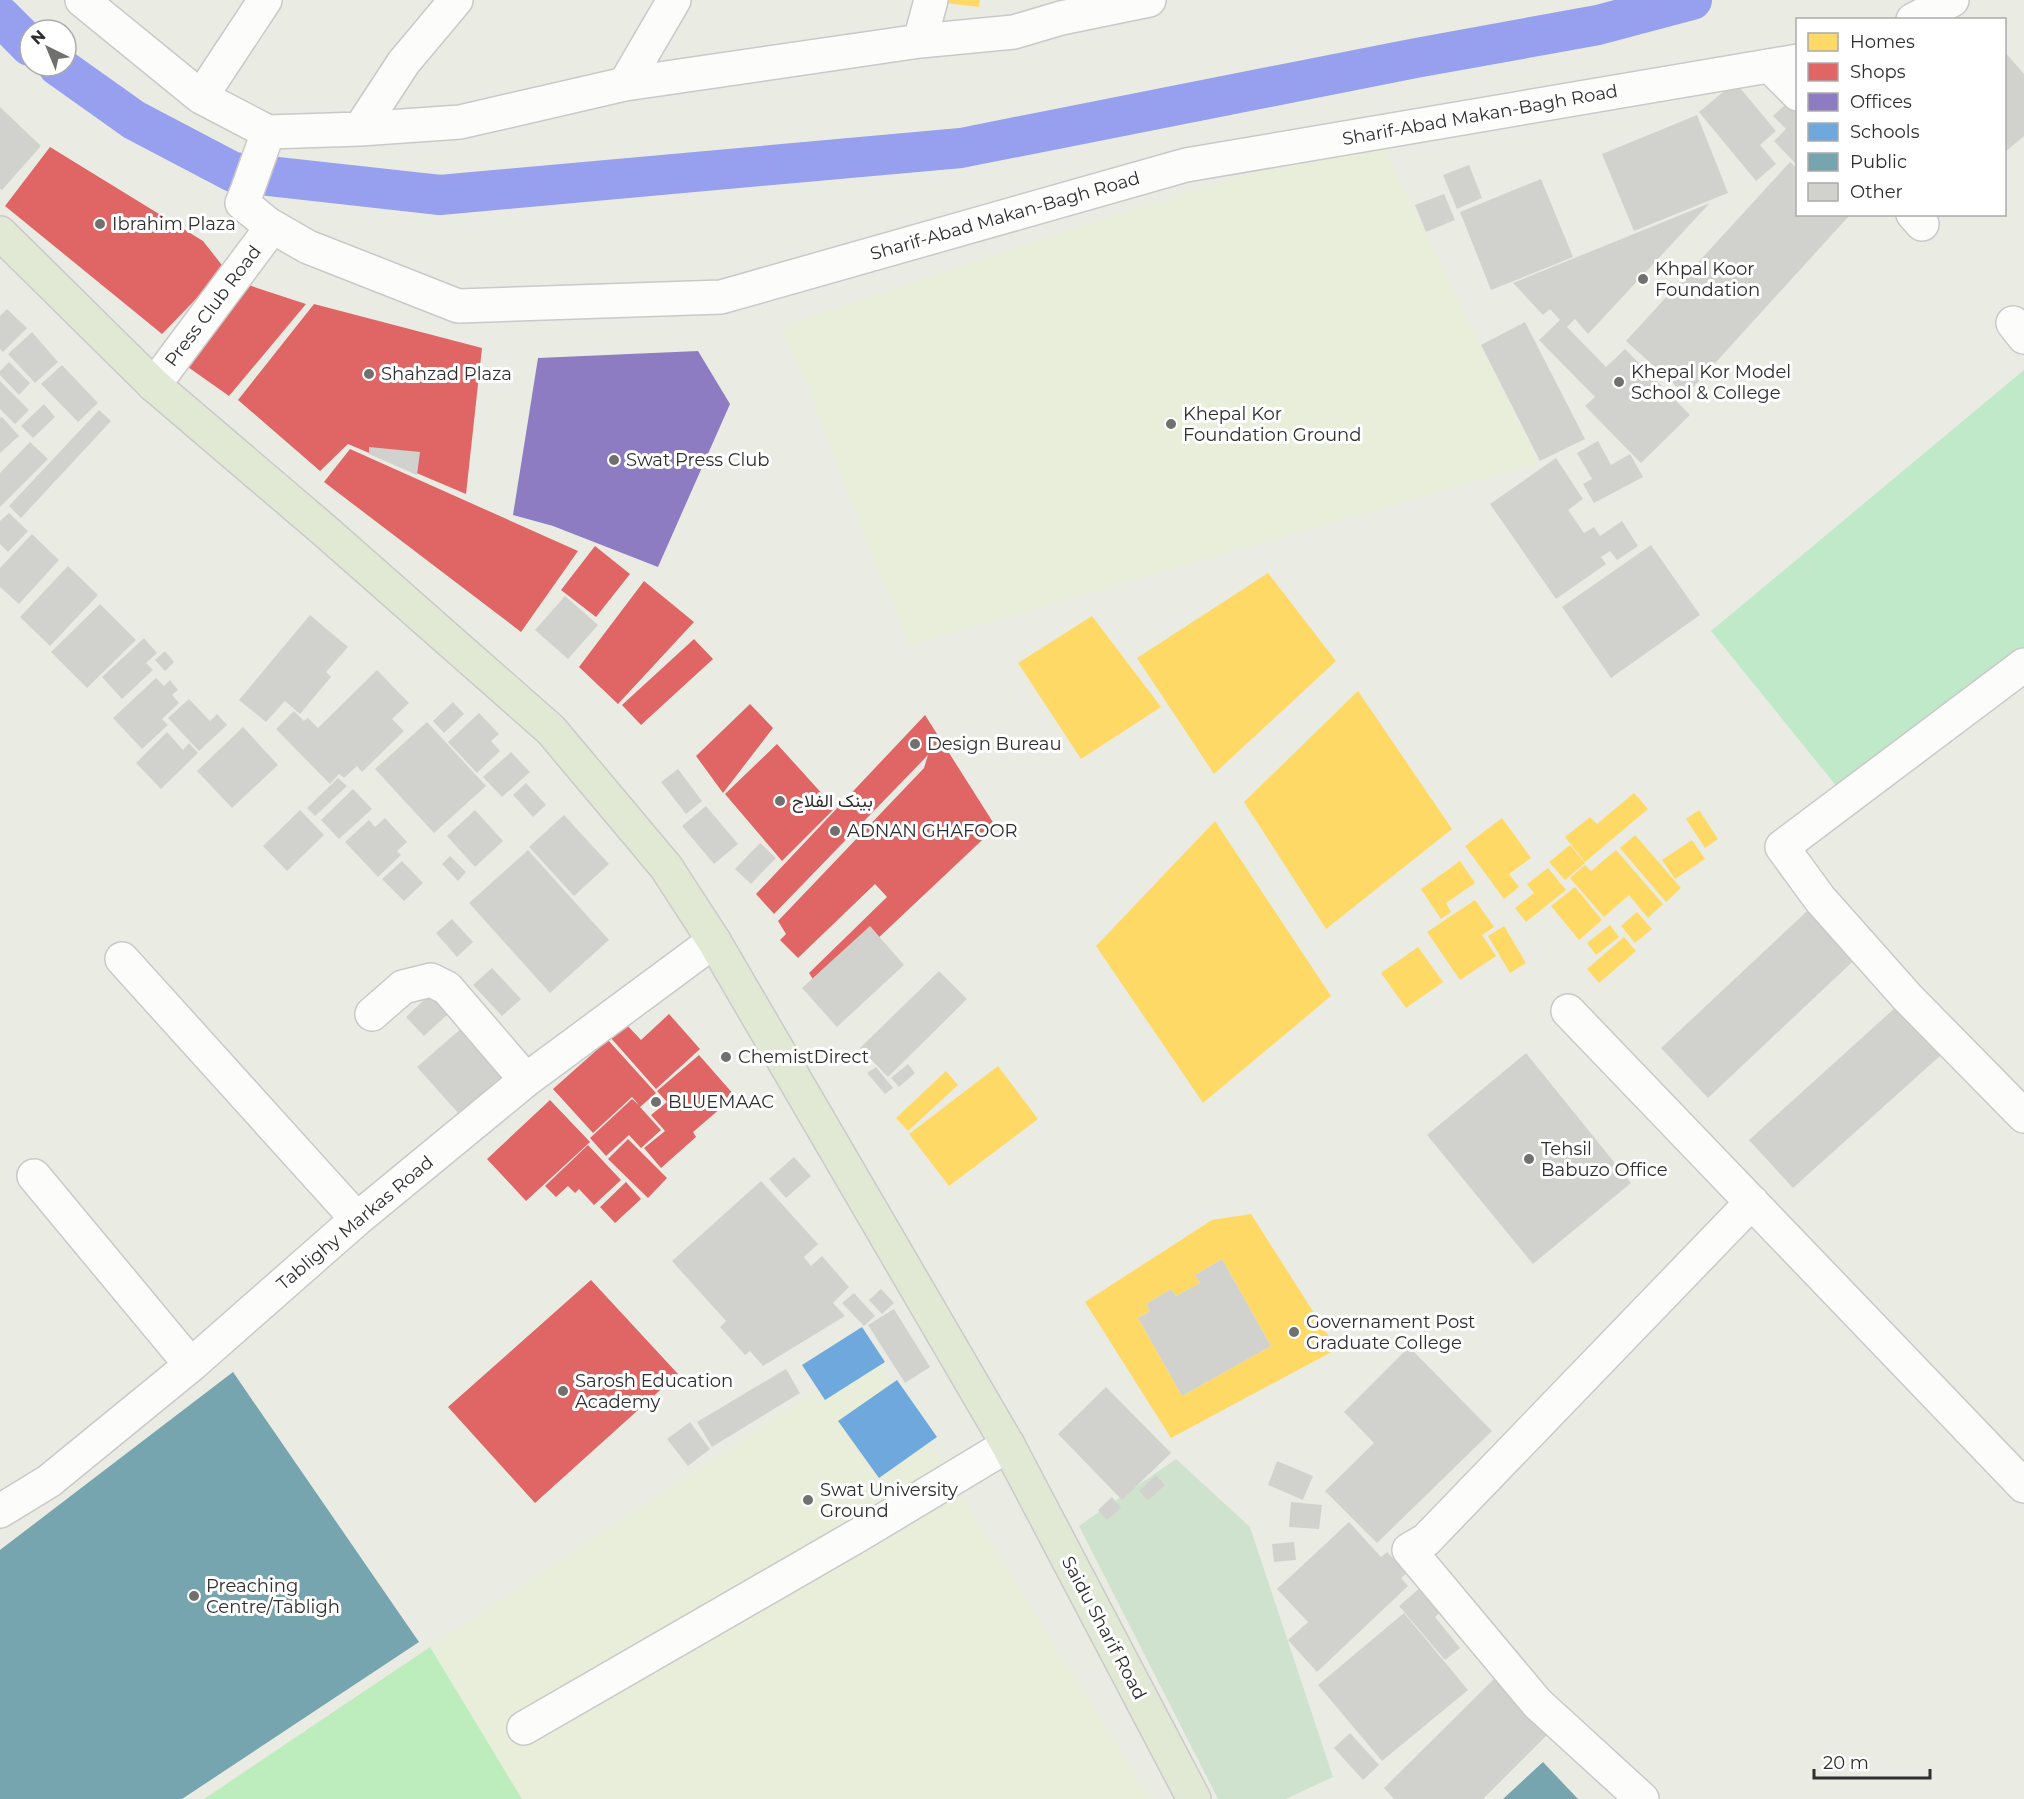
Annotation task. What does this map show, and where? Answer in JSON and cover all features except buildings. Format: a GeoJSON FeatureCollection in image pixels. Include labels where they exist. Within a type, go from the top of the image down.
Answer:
{"type":"FeatureCollection","features":[{"type":"Feature","properties":{"kind":"main road"},"geometry":{"type":"LineString","coordinates":[[0,224],[156,383],[468,640],[559,721],[671,855],[727,933],[1014,1446]]}},
{"type":"Feature","properties":{"kind":"main road"},"geometry":{"type":"LineString","coordinates":[[0,232],[156,383],[551,730],[666,867],[714,941],[1014,1446]]}},
{"type":"Feature","properties":{"kind":"main road","name":"Saidu Sharif Road"},"geometry":{"type":"LineString","coordinates":[[1014,1446],[1194,1799]]}},
{"type":"Feature","properties":{"kind":"street"},"geometry":{"type":"LineString","coordinates":[[82,0],[201,97],[266,138],[460,122],[625,84],[920,41],[1014,32],[1061,18],[1149,0]]}},
{"type":"Feature","properties":{"kind":"street"},"geometry":{"type":"LineString","coordinates":[[201,97],[265,0]]}},
{"type":"Feature","properties":{"kind":"street"},"geometry":{"type":"LineString","coordinates":[[360,129],[404,62],[456,0]]}},
{"type":"Feature","properties":{"kind":"street"},"geometry":{"type":"LineString","coordinates":[[625,84],[674,0]]}},
{"type":"Feature","properties":{"kind":"street"},"geometry":{"type":"LineString","coordinates":[[920,41],[931,0]]}},
{"type":"Feature","properties":{"kind":"street"},"geometry":{"type":"LineString","coordinates":[[1917,18],[1952,0]]}},
{"type":"Feature","properties":{"kind":"street"},"geometry":{"type":"LineString","coordinates":[[1784,63],[1796,92]]}},
{"type":"Feature","properties":{"kind":"street","name":"Sharif-Abad Makan-Bagh Road"},"geometry":{"type":"LineString","coordinates":[[266,138],[242,203],[272,227],[308,247],[458,306],[721,297],[1186,165],[1784,63]]}},
{"type":"Feature","properties":{"kind":"street","name":"Press Club Road"},"geometry":{"type":"LineString","coordinates":[[156,383],[272,227]]}},
{"type":"Feature","properties":{"kind":"street"},"geometry":{"type":"LineString","coordinates":[[2024,665],[1782,847],[1820,899],[1899,988],[2024,1116]]}},
{"type":"Feature","properties":{"kind":"street","name":"Tablighy Markas Road"},"geometry":{"type":"LineString","coordinates":[[0,1511],[49,1481],[191,1365],[357,1219],[526,1080],[714,941]]}},
{"type":"Feature","properties":{"kind":"street"},"geometry":{"type":"LineString","coordinates":[[122,959],[357,1219]]}},
{"type":"Feature","properties":{"kind":"street"},"geometry":{"type":"LineString","coordinates":[[372,1014],[403,987],[431,980],[447,988],[526,1080]]}},
{"type":"Feature","properties":{"kind":"street"},"geometry":{"type":"LineString","coordinates":[[1568,1011],[2024,1486]]}},
{"type":"Feature","properties":{"kind":"street"},"geometry":{"type":"LineString","coordinates":[[34,1176],[191,1365]]}},
{"type":"Feature","properties":{"kind":"street"},"geometry":{"type":"LineString","coordinates":[[1642,1799],[1537,1703],[1409,1550],[1426,1540],[1752,1202]]}},
{"type":"Feature","properties":{"kind":"street"},"geometry":{"type":"LineString","coordinates":[[524,1728],[1014,1446]]}},
{"type":"Feature","properties":{"kind":"shaded area","name":"Khepal Kor Foundation Ground"},"geometry":{"type":"Polygon","coordinates":[[[1376,133],[1538,463],[910,645],[866,541],[807,385],[781,327],[1076,228],[1376,133]]]}},
{"type":"Feature","properties":{"kind":"shaded area","name":"Swat University Ground"},"geometry":{"type":"Polygon","coordinates":[[[873,1353],[1150,1799],[522,1799],[430,1647],[873,1353]]]}},
{"type":"Feature","properties":{"kind":"shaded area"},"geometry":{"type":"Polygon","coordinates":[[[1176,1459],[1250,1527],[1333,1777],[1286,1799],[1218,1799],[1079,1526],[1176,1459]]]}},
{"type":"Feature","properties":{"kind":"green space"},"geometry":{"type":"Polygon","coordinates":[[[2024,370],[2024,665],[1846,798],[1711,631],[2024,370]]]}},
{"type":"Feature","properties":{"kind":"green space"},"geometry":{"type":"Polygon","coordinates":[[[430,1647],[522,1799],[204,1799],[430,1647]]]}},
{"type":"Feature","properties":{"kind":"waterway"},"geometry":{"type":"LineString","coordinates":[[75,78],[134,120],[233,172],[440,195],[961,148],[1416,58],[1598,25],[1692,0]]}},
{"type":"Feature","properties":{"kind":"waterway"},"geometry":{"type":"LineString","coordinates":[[0,16],[18,34]]}},
{"type":"Feature","properties":{"kind":"place","name":"Ibrahim Plaza"},"geometry":{"type":"Point","coordinates":[100,224]}},
{"type":"Feature","properties":{"kind":"place","name":"Khpal Koor Foundation"},"geometry":{"type":"Point","coordinates":[1643,279]}},
{"type":"Feature","properties":{"kind":"place","name":"Shahzad Plaza"},"geometry":{"type":"Point","coordinates":[369,374]}},
{"type":"Feature","properties":{"kind":"place","name":"Khepal Kor Model School & College"},"geometry":{"type":"Point","coordinates":[1619,382]}},
{"type":"Feature","properties":{"kind":"place","name":"Khepal Kor Foundation Ground"},"geometry":{"type":"Point","coordinates":[1171,424]}},
{"type":"Feature","properties":{"kind":"place","name":"Swat Press Club"},"geometry":{"type":"Point","coordinates":[614,460]}},
{"type":"Feature","properties":{"kind":"place","name":"Design Bureau"},"geometry":{"type":"Point","coordinates":[915,744]}},
{"type":"Feature","properties":{"kind":"place","name":"بینک الفلاح"},"geometry":{"type":"Point","coordinates":[780,801]}},
{"type":"Feature","properties":{"kind":"place","name":"ADNAN GHAFOOR"},"geometry":{"type":"Point","coordinates":[835,831]}},
{"type":"Feature","properties":{"kind":"place","name":"ChemistDirect"},"geometry":{"type":"Point","coordinates":[726,1057]}},
{"type":"Feature","properties":{"kind":"place","name":"BLUEMAAC"},"geometry":{"type":"Point","coordinates":[656,1102]}},
{"type":"Feature","properties":{"kind":"place","name":"Tehsil Babuzo Office"},"geometry":{"type":"Point","coordinates":[1529,1159]}},
{"type":"Feature","properties":{"kind":"place","name":"Governament Post Graduate College"},"geometry":{"type":"Point","coordinates":[1294,1332]}},
{"type":"Feature","properties":{"kind":"place","name":"Sarosh Education Academy"},"geometry":{"type":"Point","coordinates":[563,1391]}},
{"type":"Feature","properties":{"kind":"place","name":"Swat University Ground"},"geometry":{"type":"Point","coordinates":[808,1500]}},
{"type":"Feature","properties":{"kind":"place","name":"Preaching Centre/Tabligh"},"geometry":{"type":"Point","coordinates":[194,1596]}}]}
